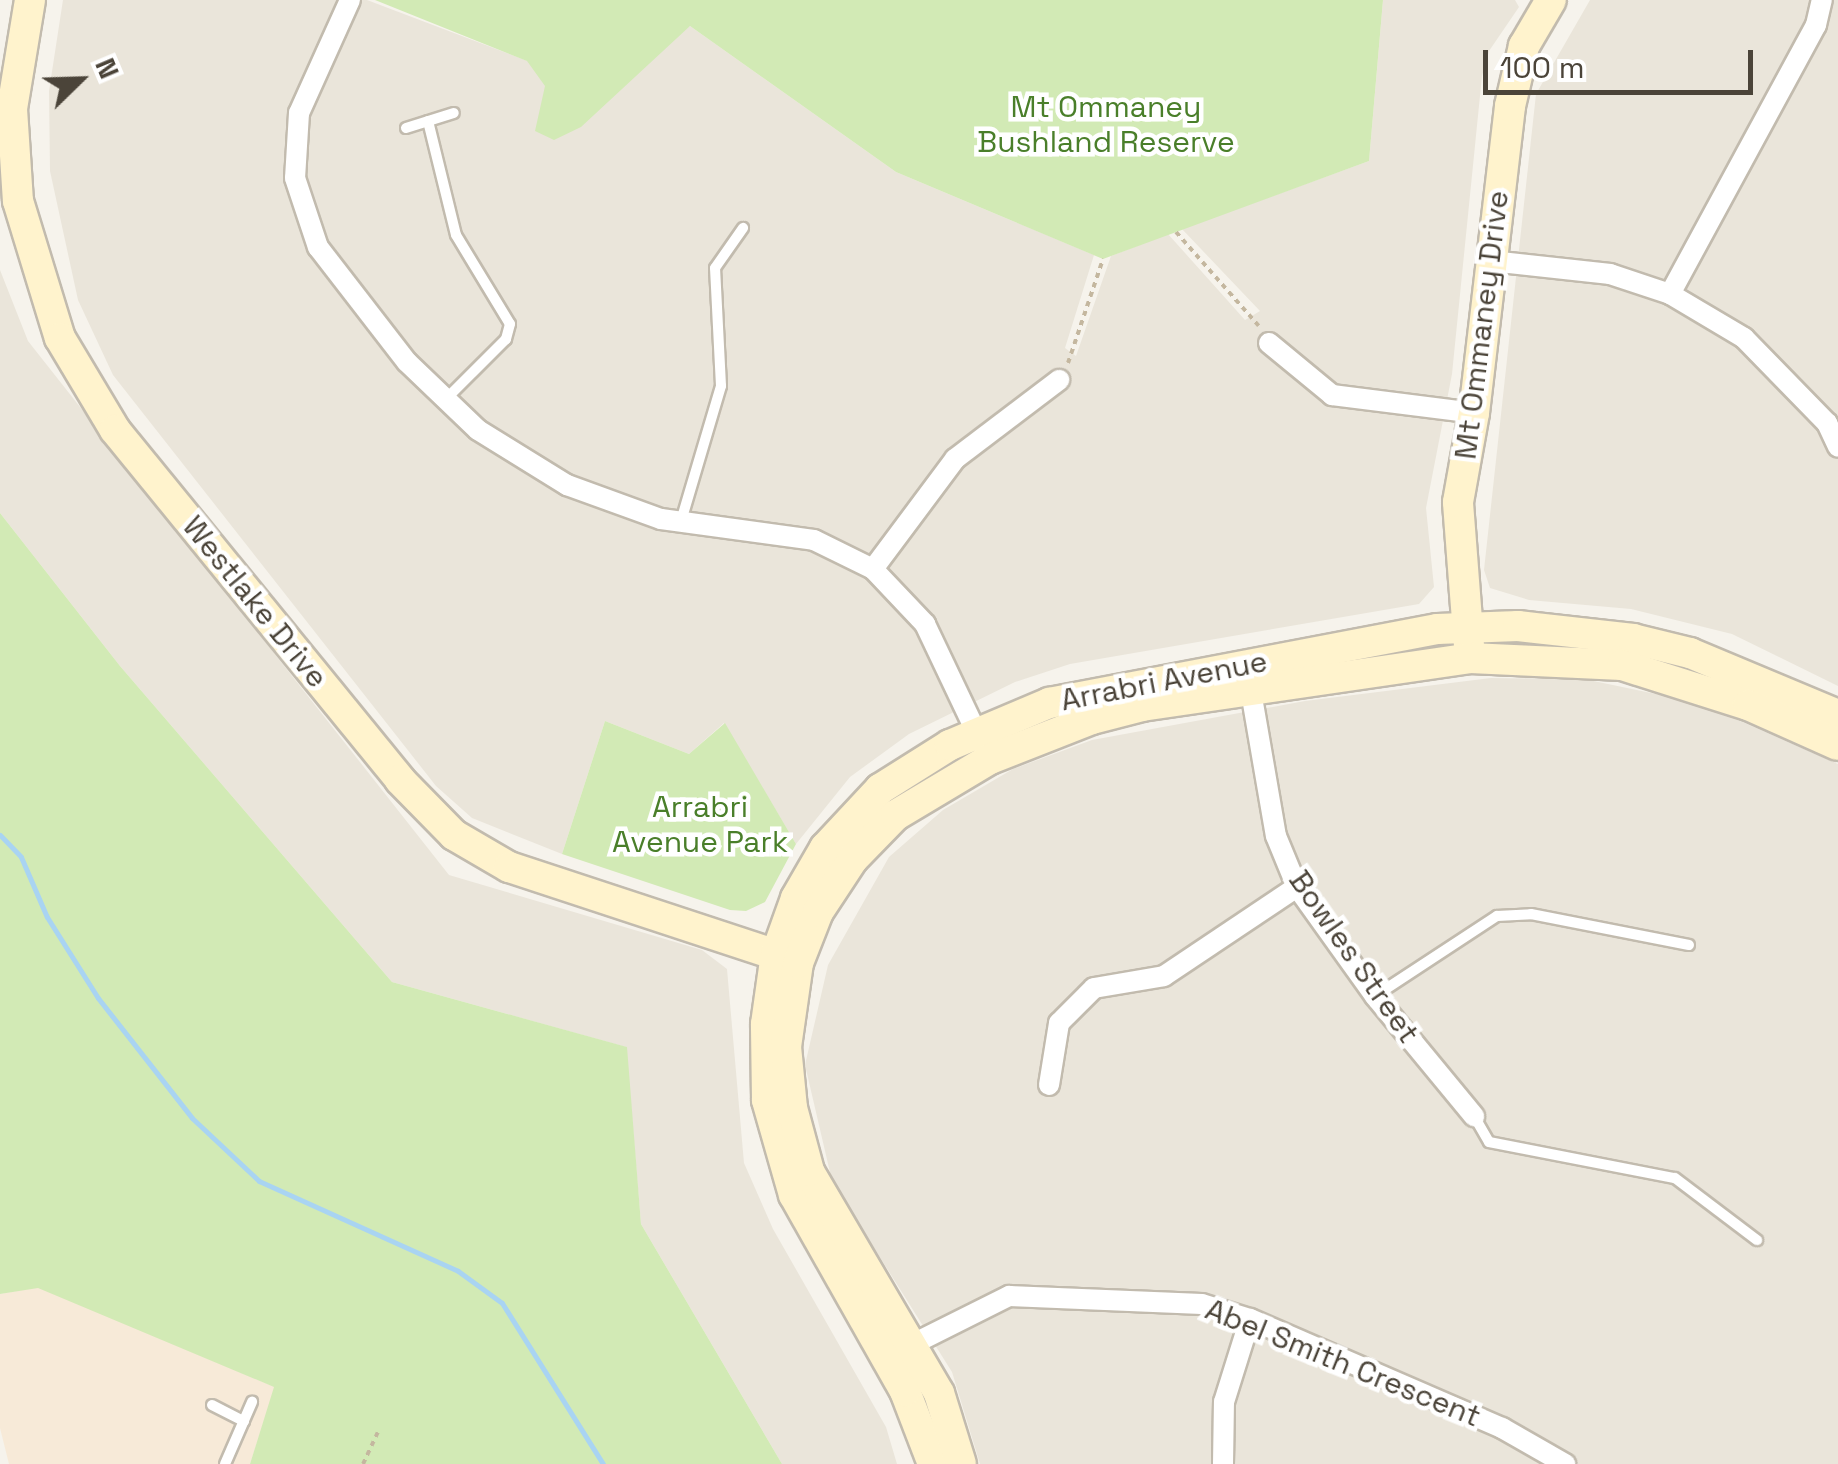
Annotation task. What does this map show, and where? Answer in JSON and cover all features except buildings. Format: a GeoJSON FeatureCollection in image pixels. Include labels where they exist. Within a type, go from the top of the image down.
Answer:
{"type":"FeatureCollection","features":[{"type":"Feature","properties":{"kind":"street","name":"Westlake Drive"},"geometry":{"type":"LineString","coordinates":[[30,0],[12,109],[18,201],[60,338],[115,430],[400,780],[454,835],[510,867],[787,958]]}},
{"type":"Feature","properties":{"kind":"street"},"geometry":{"type":"LineString","coordinates":[[350,0],[299,112],[299,200],[341,280],[444,401],[500,446],[567,485],[680,522],[814,540],[872,569],[925,624],[983,746]]}},
{"type":"Feature","properties":{"kind":"street","name":"Mt Ommaney Drive"},"geometry":{"type":"LineString","coordinates":[[1470,658],[1458,502],[1474,413],[1515,78],[1524,46],[1552,0]]}},
{"type":"Feature","properties":{"kind":"street"},"geometry":{"type":"LineString","coordinates":[[1670,294],[1816,25],[1822,0]]}},
{"type":"Feature","properties":{"kind":"street"},"geometry":{"type":"LineString","coordinates":[[1492,261],[1610,274],[1670,294],[1744,338],[1826,423],[1838,447]]}},
{"type":"Feature","properties":{"kind":"street"},"geometry":{"type":"LineString","coordinates":[[1269,343],[1332,395],[1474,413]]}},
{"type":"Feature","properties":{"kind":"street"},"geometry":{"type":"LineString","coordinates":[[872,569],[955,459],[1059,380]]}},
{"type":"Feature","properties":{"kind":"street","name":"Arrabri Avenue"},"geometry":{"type":"LineString","coordinates":[[1248,677],[1467,627],[1574,630],[1690,652],[1838,715]]}},
{"type":"Feature","properties":{"kind":"street","name":"Arrabri Avenue"},"geometry":{"type":"LineString","coordinates":[[961,1464],[944,1403],[899,1352],[794,1195],[773,1132],[764,1050],[787,958],[796,898],[856,811],[908,769],[983,746],[1094,691],[1470,658],[1622,665],[1748,706],[1838,745]]}},
{"type":"Feature","properties":{"kind":"street","name":"Bowles Street"},"geometry":{"type":"LineString","coordinates":[[1248,677],[1276,836],[1297,887],[1374,996],[1474,1116]]}},
{"type":"Feature","properties":{"kind":"street"},"geometry":{"type":"LineString","coordinates":[[1048,1085],[1059,1022],[1094,988],[1164,976],[1297,887]]}},
{"type":"Feature","properties":{"kind":"street","name":"Abel Smith Crescent"},"geometry":{"type":"LineString","coordinates":[[899,1352],[1009,1296],[1182,1301],[1250,1319],[1502,1428],[1565,1464]]}},
{"type":"Feature","properties":{"kind":"street"},"geometry":{"type":"LineString","coordinates":[[1223,1464],[1224,1402],[1250,1319]]}},
{"type":"Feature","properties":{"kind":"street","name":"Arrabri Avenue"},"geometry":{"type":"LineString","coordinates":[[899,1352],[934,1464]]}},
{"type":"Feature","properties":{"kind":"lane"},"geometry":{"type":"LineString","coordinates":[[406,128],[454,113]]}},
{"type":"Feature","properties":{"kind":"lane"},"geometry":{"type":"LineString","coordinates":[[428,121],[456,235],[510,324],[506,339],[444,401]]}},
{"type":"Feature","properties":{"kind":"lane"},"geometry":{"type":"LineString","coordinates":[[680,522],[722,386],[715,268],[743,228]]}},
{"type":"Feature","properties":{"kind":"lane"},"geometry":{"type":"LineString","coordinates":[[1374,996],[1497,916],[1531,914],[1689,945]]}},
{"type":"Feature","properties":{"kind":"lane"},"geometry":{"type":"LineString","coordinates":[[1474,1116],[1489,1142],[1675,1178],[1757,1240]]}},
{"type":"Feature","properties":{"kind":"lane"},"geometry":{"type":"LineString","coordinates":[[225,1464],[252,1402]]}},
{"type":"Feature","properties":{"kind":"lane"},"geometry":{"type":"LineString","coordinates":[[212,1404],[244,1421]]}},
{"type":"Feature","properties":{"kind":"path"},"geometry":{"type":"LineString","coordinates":[[1176,232],[1250,310],[1269,343]]}},
{"type":"Feature","properties":{"kind":"path"},"geometry":{"type":"LineString","coordinates":[[1059,380],[1076,349],[1103,259]]}},
{"type":"Feature","properties":{"kind":"path"},"geometry":{"type":"LineString","coordinates":[[363,1464],[378,1432]]}},
{"type":"Feature","properties":{"kind":"shaded area"},"geometry":{"type":"Polygon","coordinates":[[[63,0],[367,0],[602,89],[690,26],[896,172],[1094,255],[1065,348],[1076,356],[1111,256],[1168,234],[1245,320],[1260,311],[1182,229],[1369,161],[1383,0],[1515,0],[1519,7],[1489,51],[1482,76],[1452,374],[1426,508],[1434,587],[1419,604],[1070,664],[1015,682],[909,734],[850,777],[796,844],[724,723],[689,754],[605,721],[562,854],[472,818],[436,786],[113,375],[78,300],[50,171],[49,91],[63,0]]]}},
{"type":"Feature","properties":{"kind":"shaded area"},"geometry":{"type":"Polygon","coordinates":[[[1590,0],[1838,0],[1838,686],[1732,634],[1631,609],[1529,600],[1490,588],[1484,570],[1536,94],[1590,0]]]}},
{"type":"Feature","properties":{"kind":"shaded area"},"geometry":{"type":"Polygon","coordinates":[[[0,270],[28,341],[449,875],[702,950],[727,969],[744,1163],[773,1229],[886,1427],[897,1464],[782,1464],[641,1224],[626,1047],[392,982],[120,666],[0,513],[0,270]]]}},
{"type":"Feature","properties":{"kind":"shaded area"},"geometry":{"type":"Polygon","coordinates":[[[1491,678],[1584,679],[1699,703],[1838,764],[1838,1464],[980,1464],[952,1372],[832,1181],[805,1065],[828,965],[889,857],[943,810],[1013,769],[1092,740],[1305,701],[1491,678]]]}},
{"type":"Feature","properties":{"kind":"shaded area"},"geometry":{"type":"Polygon","coordinates":[[[38,1287],[275,1387],[250,1464],[9,1464],[0,1428],[0,1294],[38,1287]]]}},
{"type":"Feature","properties":{"kind":"green space","name":"Mt Ommaney Bushland Reserve"},"geometry":{"type":"Polygon","coordinates":[[[375,0],[1383,0],[1369,161],[1103,259],[896,172],[690,26],[581,127],[554,140],[535,131],[545,86],[527,61],[375,0]]]}},
{"type":"Feature","properties":{"kind":"green space"},"geometry":{"type":"Polygon","coordinates":[[[0,513],[120,666],[392,982],[627,1047],[641,1224],[782,1464],[250,1464],[274,1387],[38,1288],[0,1294],[0,513]]]}},
{"type":"Feature","properties":{"kind":"green space","name":"Arrabri Avenue Park"},"geometry":{"type":"Polygon","coordinates":[[[605,721],[689,754],[725,723],[796,844],[765,902],[746,911],[730,910],[562,854],[605,721]]]}},
{"type":"Feature","properties":{"kind":"waterway"},"geometry":{"type":"LineString","coordinates":[[0,835],[21,857],[47,917],[98,998],[192,1118],[259,1181],[458,1271],[502,1303],[603,1464]]}}]}
